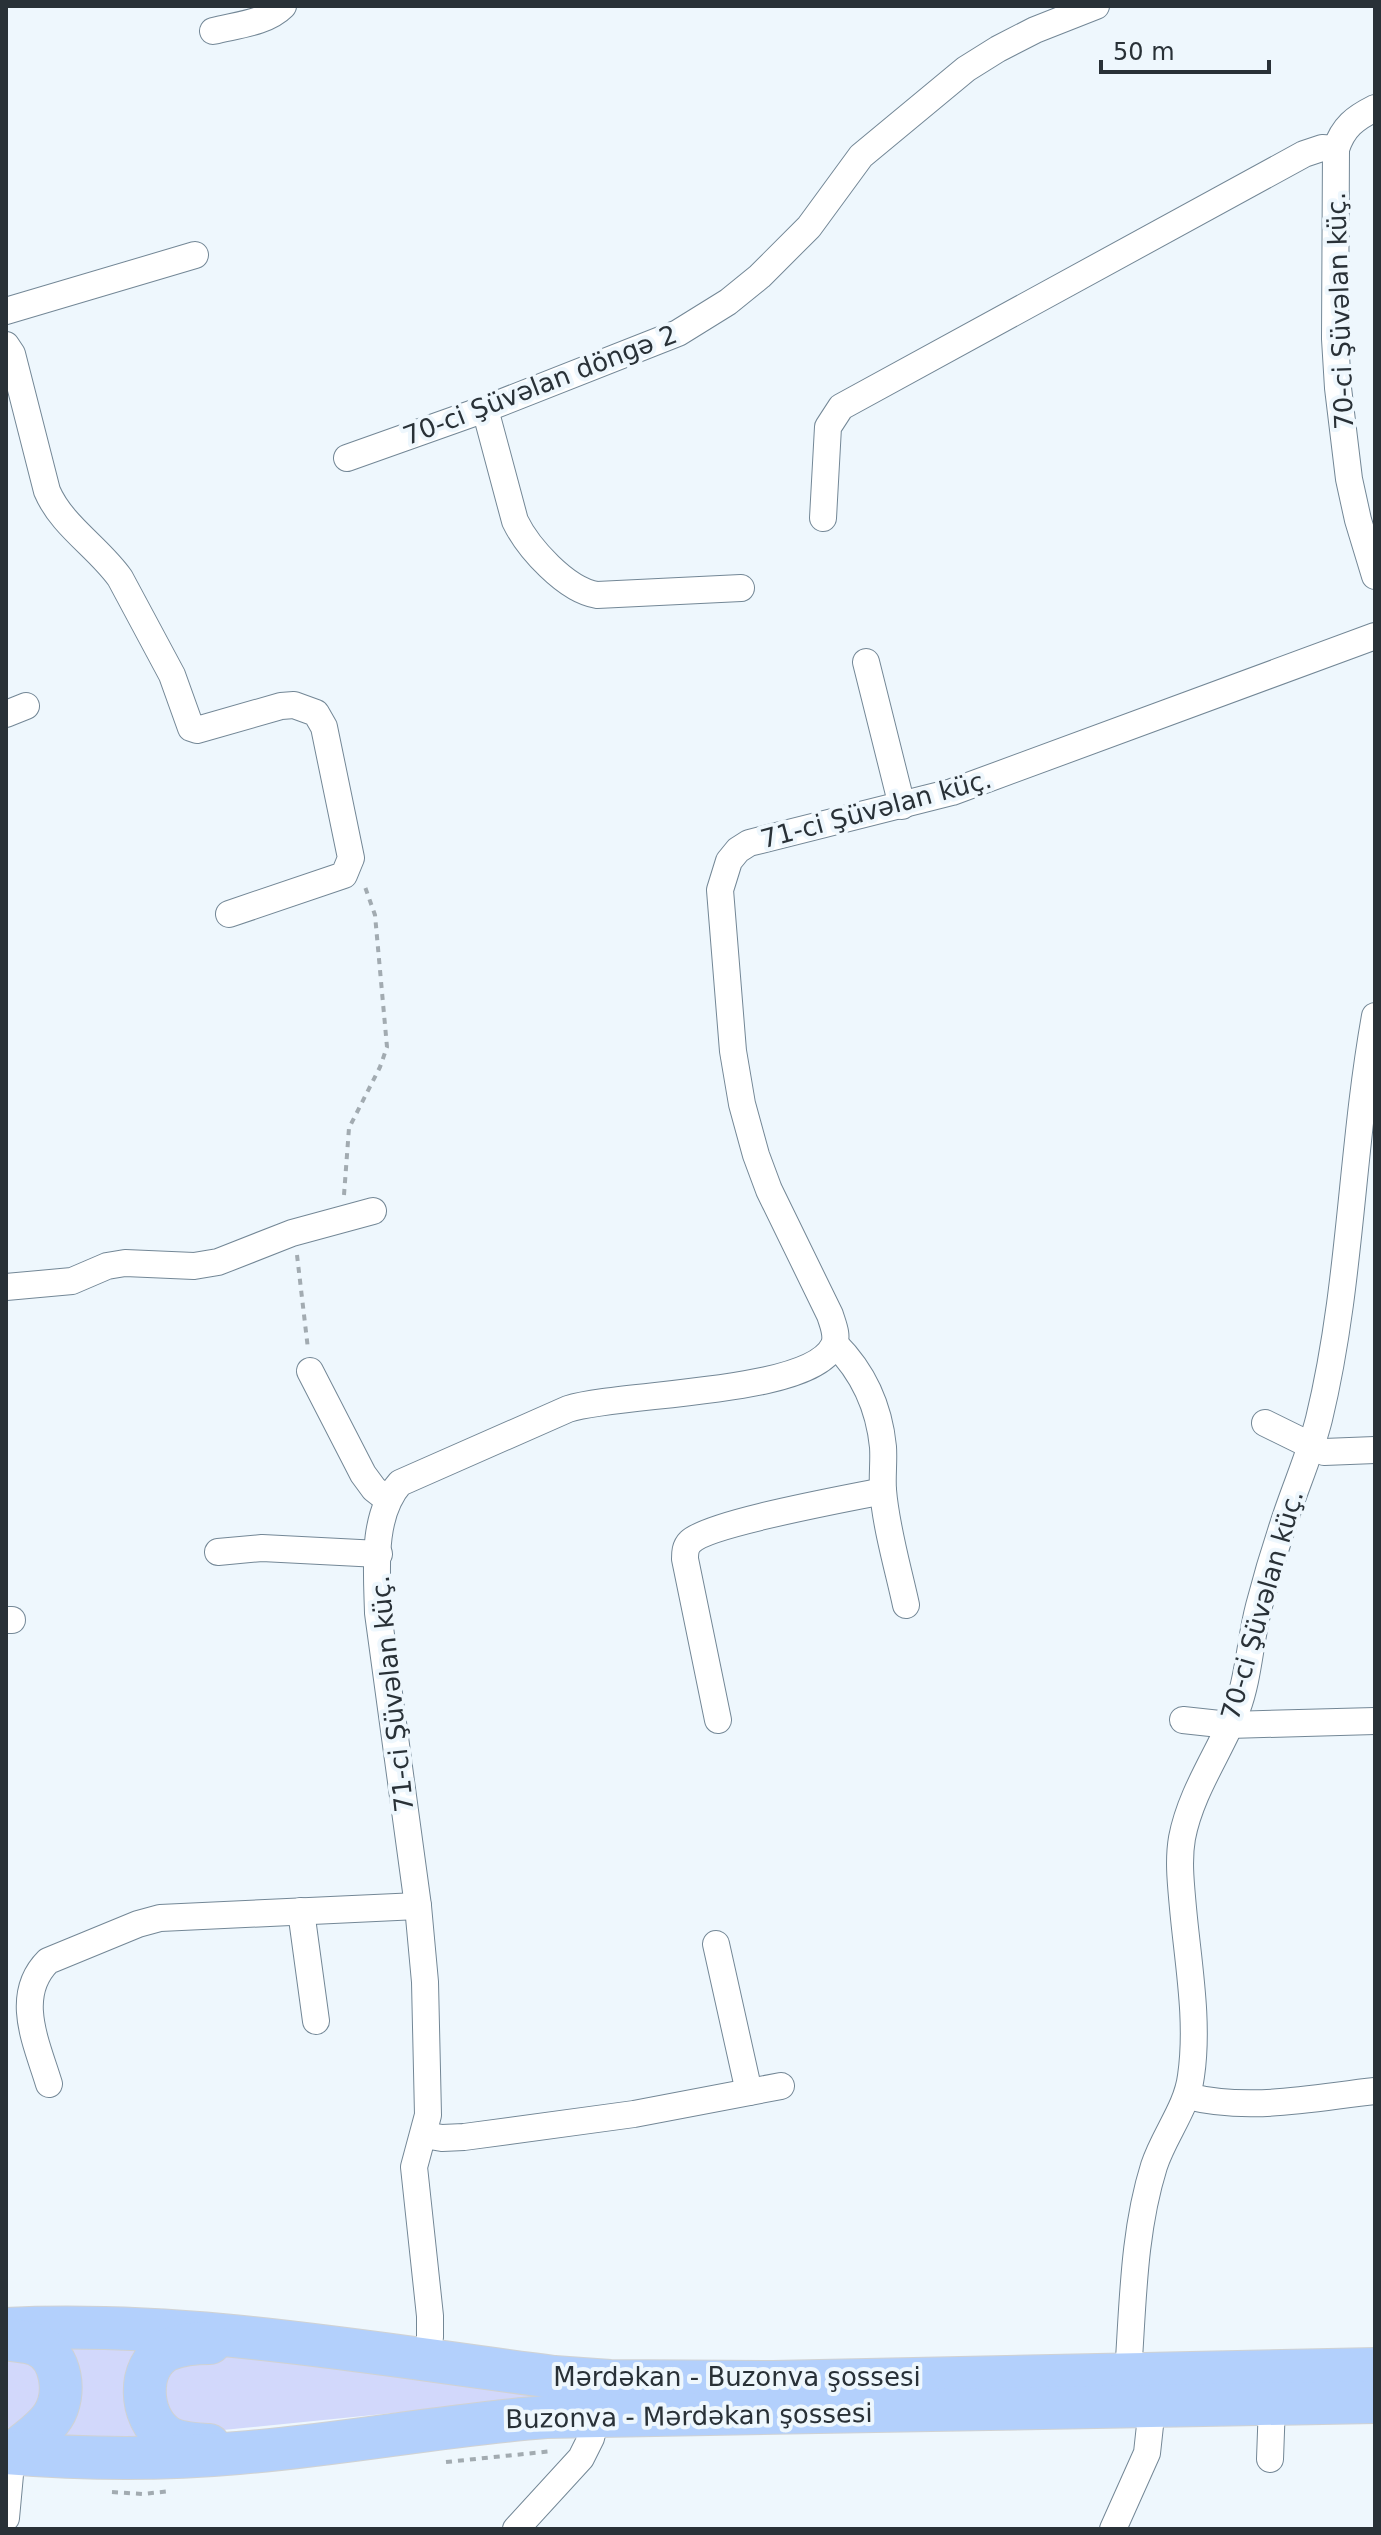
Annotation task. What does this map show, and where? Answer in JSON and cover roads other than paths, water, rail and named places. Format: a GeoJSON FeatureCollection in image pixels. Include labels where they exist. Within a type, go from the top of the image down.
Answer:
{"type":"FeatureCollection","features":[{"type":"Feature","properties":{"kind":"main road","name":"Mərdəkan - Buzonva şossesi"},"geometry":{"type":"LineString","coordinates":[[6,2329],[121,2328],[197,2332],[554,2377],[610,2381],[1140,2391],[1375,2369]]}},
{"type":"Feature","properties":{"kind":"main road"},"geometry":{"type":"LineString","coordinates":[[6,2339],[36,2345],[49,2354],[59,2370],[61,2392],[55,2414],[40,2431],[9,2453]]}},
{"type":"Feature","properties":{"kind":"main road"},"geometry":{"type":"LineString","coordinates":[[288,2448],[187,2444],[166,2436],[150,2420],[145,2402],[146,2379],[152,2363],[165,2351],[189,2343],[295,2343]]}},
{"type":"Feature","properties":{"kind":"main road","name":"Buzonva - Mərdəkan şossesi"},"geometry":{"type":"LineString","coordinates":[[9,2453],[195,2456],[288,2448],[485,2422],[592,2432],[1140,2391],[1272,2404],[1375,2402]]}},
{"type":"Feature","properties":{"kind":"street"},"geometry":{"type":"LineString","coordinates":[[213,31],[261,19],[283,6]]}},
{"type":"Feature","properties":{"kind":"street","name":"70-ci Şüvəlan döngə 2"},"geometry":{"type":"LineString","coordinates":[[347,458],[485,409],[678,333],[728,302],[794,244],[861,156],[966,69],[1035,30],[1096,6]]}},
{"type":"Feature","properties":{"kind":"street"},"geometry":{"type":"LineString","coordinates":[[823,518],[828,427],[841,407],[1304,154],[1322,148],[1336,149],[1341,134],[1350,123],[1375,108]]}},
{"type":"Feature","properties":{"kind":"street","name":"70-ci Şüvəlan küç."},"geometry":{"type":"LineString","coordinates":[[1336,149],[1335,339],[1338,388],[1349,479],[1375,576]]}},
{"type":"Feature","properties":{"kind":"street"},"geometry":{"type":"LineString","coordinates":[[6,311],[195,255]]}},
{"type":"Feature","properties":{"kind":"street"},"geometry":{"type":"LineString","coordinates":[[6,345],[12,354],[47,491],[55,509],[120,578],[172,675],[191,728],[197,730],[294,705],[316,713],[324,727],[351,858],[349,866],[344,875],[229,914]]}},
{"type":"Feature","properties":{"kind":"street"},"geometry":{"type":"LineString","coordinates":[[485,409],[515,521],[535,553],[574,588],[597,595],[741,588]]}},
{"type":"Feature","properties":{"kind":"street","name":"71-ci Şüvəlan küç."},"geometry":{"type":"LineString","coordinates":[[835,1344],[830,1315],[769,1190],[742,1104],[727,997],[720,890],[729,861],[749,843],[902,806],[1006,774],[1375,636]]}},
{"type":"Feature","properties":{"kind":"street"},"geometry":{"type":"LineString","coordinates":[[866,662],[902,806]]}},
{"type":"Feature","properties":{"kind":"street","name":"70-ci Şüvəlan küç."},"geometry":{"type":"LineString","coordinates":[[1113,2529],[1147,2453],[1140,2391],[1135,2274],[1146,2197],[1160,2152],[1187,2096],[1194,2052],[1181,1851],[1187,1822],[1207,1767],[1239,1704],[1258,1609],[1282,1527],[1311,1447],[1323,1399],[1343,1290],[1375,1016]]}},
{"type":"Feature","properties":{"kind":"street"},"geometry":{"type":"LineString","coordinates":[[6,1287],[72,1281],[107,1266],[125,1263],[194,1266],[218,1262],[292,1233],[373,1211]]}},
{"type":"Feature","properties":{"kind":"street"},"geometry":{"type":"LineString","coordinates":[[310,1371],[363,1474],[374,1489],[388,1500],[400,1483],[568,1409],[648,1395],[771,1381],[815,1363],[826,1356],[835,1344],[859,1371],[871,1399],[883,1449],[883,1491],[906,1605]]}},
{"type":"Feature","properties":{"kind":"street"},"geometry":{"type":"LineString","coordinates":[[1265,1423],[1311,1447],[1341,1453],[1375,1450]]}},
{"type":"Feature","properties":{"kind":"street"},"geometry":{"type":"LineString","coordinates":[[718,1720],[685,1559],[691,1540],[726,1526],[883,1491]]}},
{"type":"Feature","properties":{"kind":"street","name":"71-ci Şüvəlan küç."},"geometry":{"type":"LineString","coordinates":[[388,1500],[380,1528],[378,1613],[418,1906],[426,2010],[428,2115],[414,2167],[430,2316],[425,2361]]}},
{"type":"Feature","properties":{"kind":"street"},"geometry":{"type":"LineString","coordinates":[[218,1552],[262,1548],[379,1554]]}},
{"type":"Feature","properties":{"kind":"street"},"geometry":{"type":"LineString","coordinates":[[1183,1720],[1229,1725],[1375,1721]]}},
{"type":"Feature","properties":{"kind":"street"},"geometry":{"type":"LineString","coordinates":[[49,2084],[29,2014],[28,1999],[40,1969],[48,1961],[160,1918],[418,1906]]}},
{"type":"Feature","properties":{"kind":"street"},"geometry":{"type":"LineString","coordinates":[[301,1911],[316,2021]]}},
{"type":"Feature","properties":{"kind":"street"},"geometry":{"type":"LineString","coordinates":[[716,1944],[749,2092]]}},
{"type":"Feature","properties":{"kind":"street"},"geometry":{"type":"LineString","coordinates":[[424,2135],[464,2137],[634,2114],[781,2086]]}},
{"type":"Feature","properties":{"kind":"street"},"geometry":{"type":"LineString","coordinates":[[1187,2096],[1246,2105],[1375,2091]]}},
{"type":"Feature","properties":{"kind":"street"},"geometry":{"type":"LineString","coordinates":[[1270,2459],[1272,2404]]}},
{"type":"Feature","properties":{"kind":"street"},"geometry":{"type":"LineString","coordinates":[[516,2529],[581,2458],[592,2432]]}},
{"type":"Feature","properties":{"kind":"street"},"geometry":{"type":"LineString","coordinates":[[6,2518],[9,2453]]}}]}
